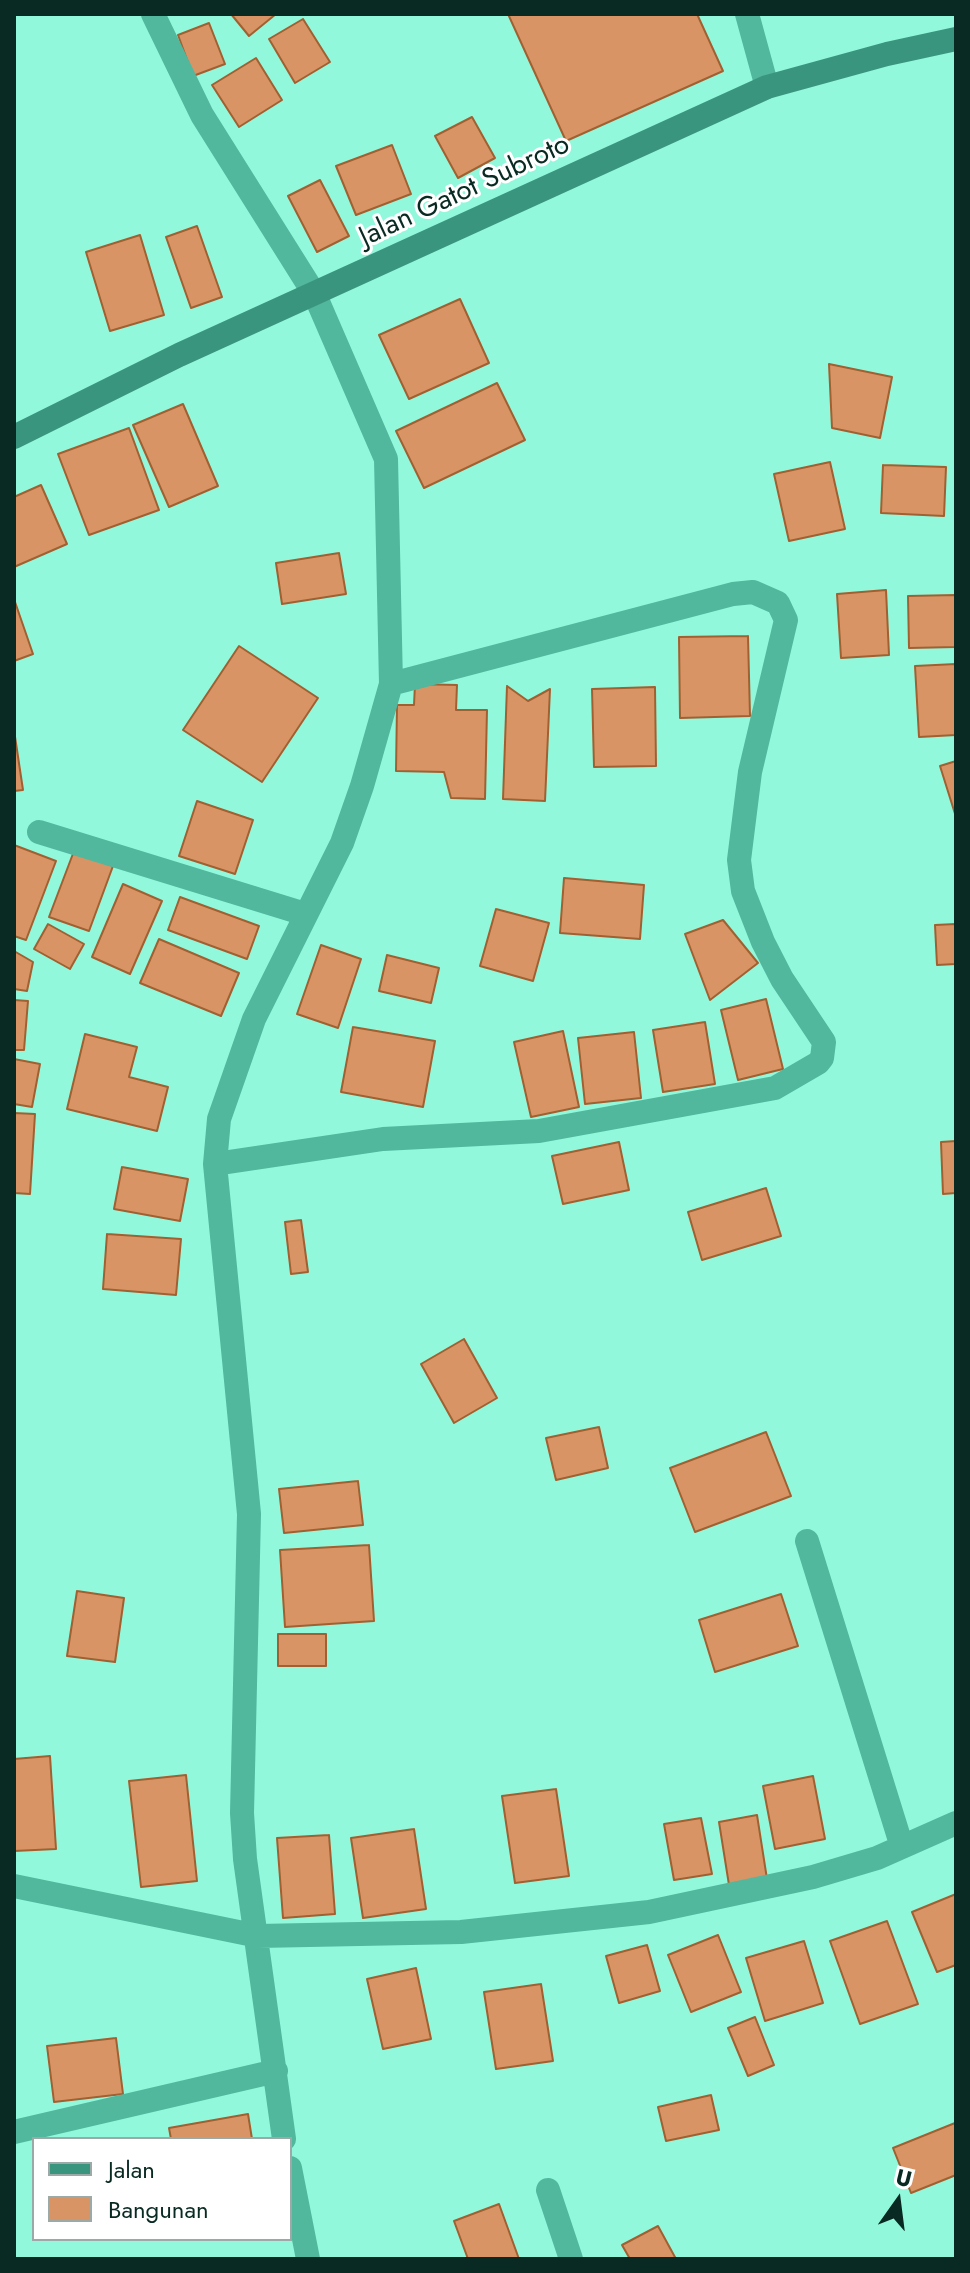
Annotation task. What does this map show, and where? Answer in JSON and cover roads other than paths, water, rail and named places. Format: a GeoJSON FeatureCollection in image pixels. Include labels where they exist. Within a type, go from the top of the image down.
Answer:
{"type":"FeatureCollection","features":[{"type":"Feature","properties":{"kind":"main road","name":"Jalan Gatot Subroto"},"geometry":{"type":"LineString","coordinates":[[14,437],[179,355],[767,87],[887,54],[956,39]]}},
{"type":"Feature","properties":{"kind":"street"},"geometry":{"type":"LineString","coordinates":[[153,14],[202,115],[315,295],[386,459],[391,684],[342,843],[254,1019],[219,1119],[215,1164],[249,1514],[242,1813],[245,1859],[284,2137]]}},
{"type":"Feature","properties":{"kind":"street"},"geometry":{"type":"LineString","coordinates":[[747,14],[767,87]]}},
{"type":"Feature","properties":{"kind":"street"},"geometry":{"type":"LineString","coordinates":[[215,1164],[383,1139],[539,1131],[775,1088],[822,1058],[824,1042],[782,979],[763,942],[743,891],[739,860],[750,772],[786,620],[778,603],[753,592],[733,594],[391,684]]}},
{"type":"Feature","properties":{"kind":"street"},"geometry":{"type":"LineString","coordinates":[[39,832],[305,914]]}},
{"type":"Feature","properties":{"kind":"street"},"geometry":{"type":"LineString","coordinates":[[807,1541],[902,1847]]}},
{"type":"Feature","properties":{"kind":"street"},"geometry":{"type":"LineString","coordinates":[[14,1886],[258,1936],[461,1932],[649,1912],[813,1877],[877,1858],[956,1823]]}},
{"type":"Feature","properties":{"kind":"street"},"geometry":{"type":"LineString","coordinates":[[14,2132],[276,2071]]}},
{"type":"Feature","properties":{"kind":"street"},"geometry":{"type":"LineString","coordinates":[[292,2178],[308,2259]]}},
{"type":"Feature","properties":{"kind":"street"},"geometry":{"type":"LineString","coordinates":[[548,2190],[571,2259]]}}]}
